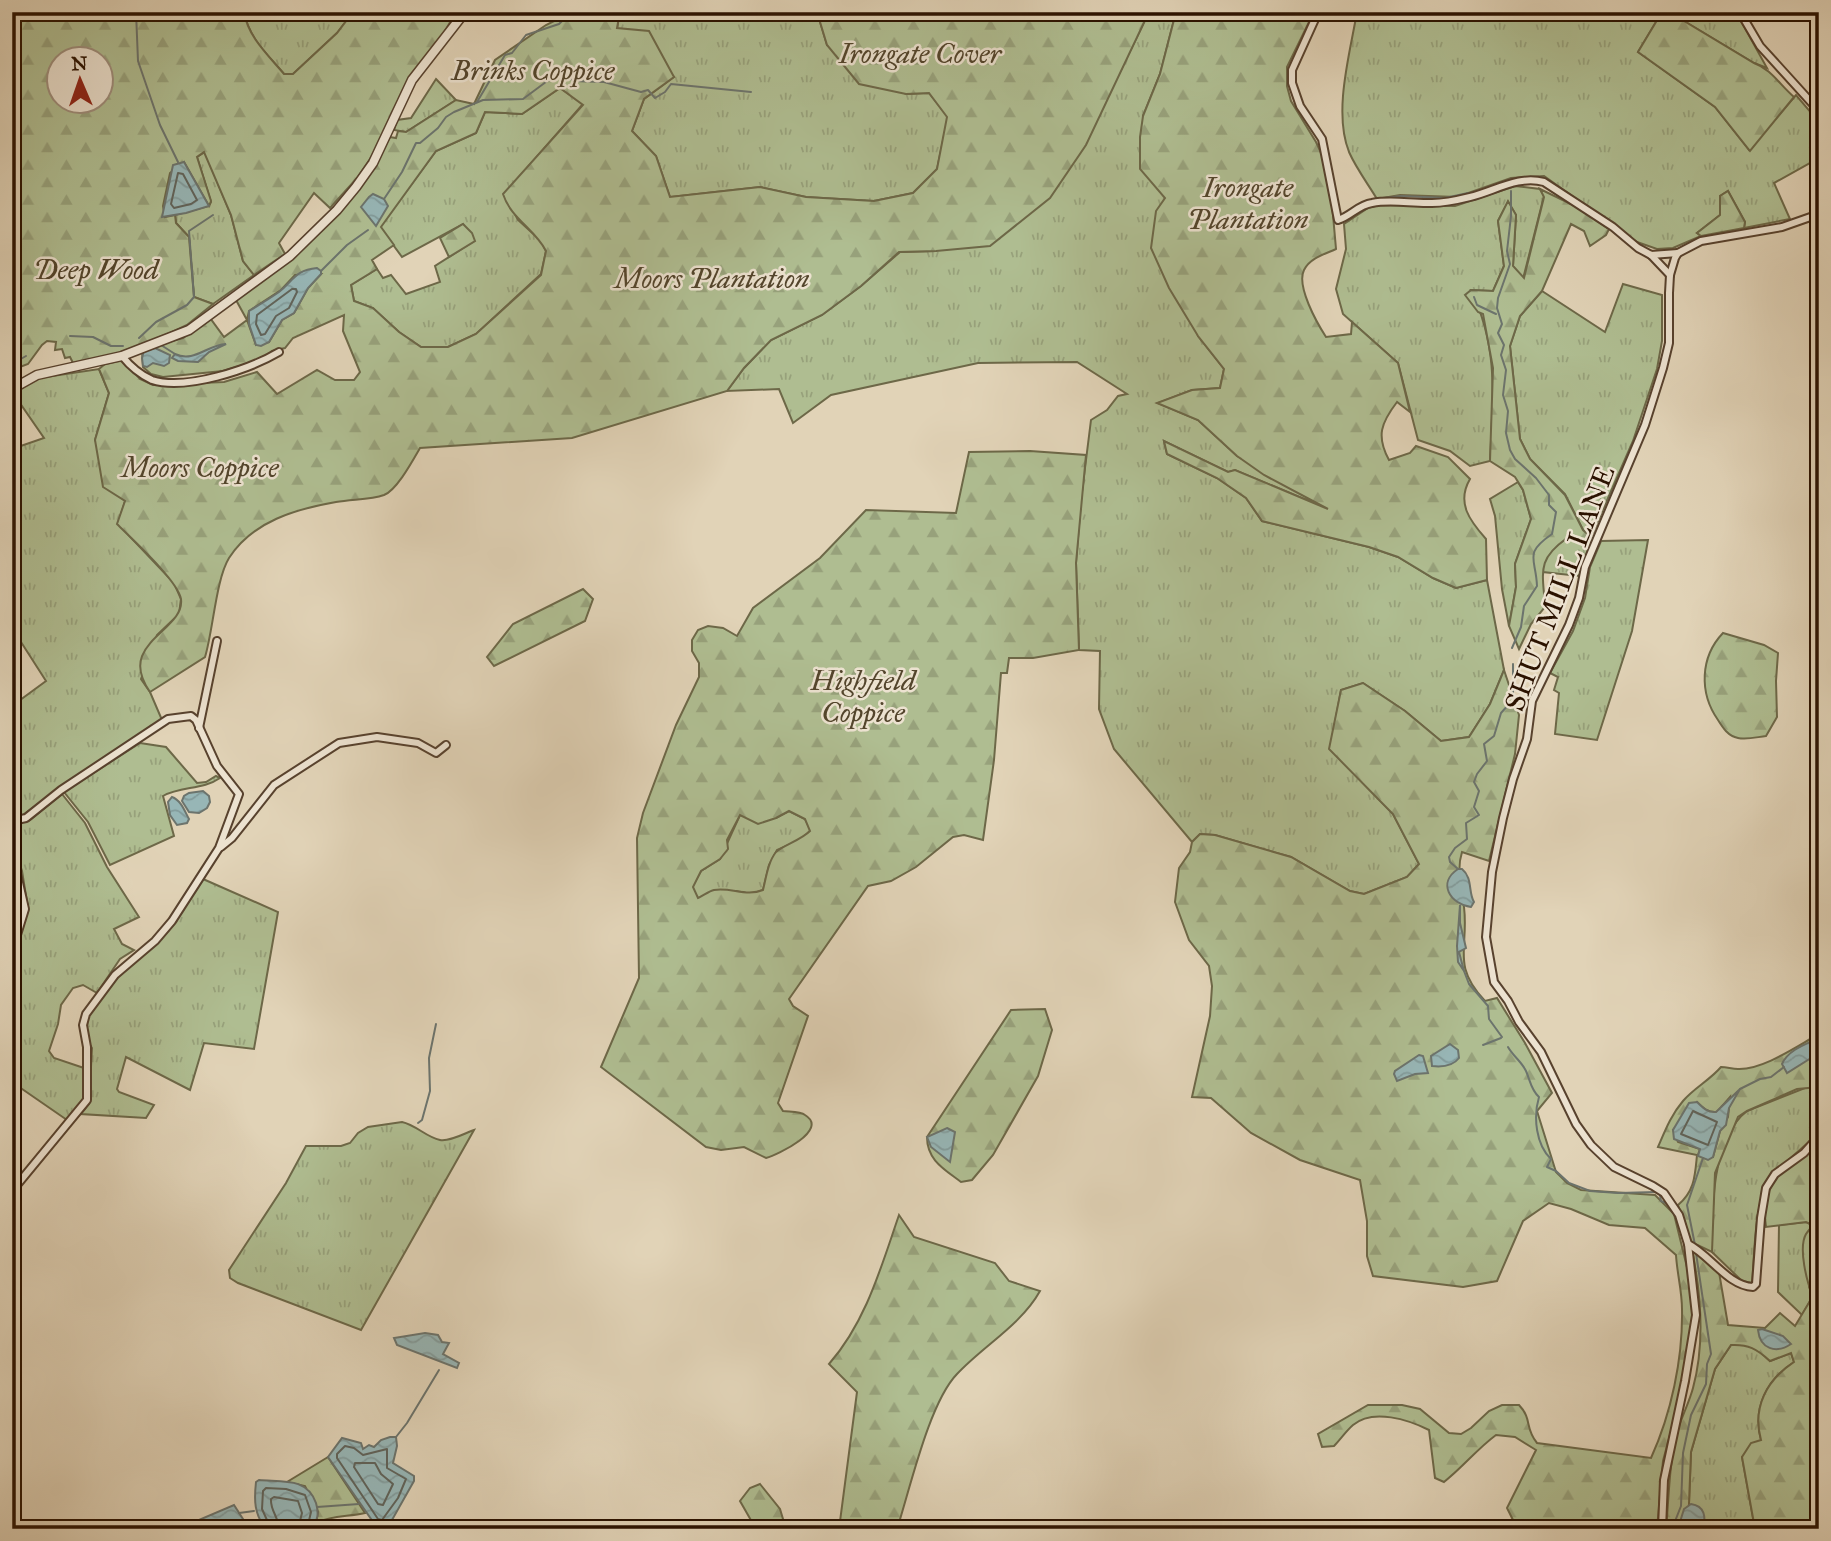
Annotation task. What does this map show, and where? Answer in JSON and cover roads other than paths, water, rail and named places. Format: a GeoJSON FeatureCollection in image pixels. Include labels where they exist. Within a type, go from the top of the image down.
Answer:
{"type":"FeatureCollection","features":[{"type":"Feature","properties":{"kind":"street"},"geometry":{"type":"LineString","coordinates":[[12,389],[37,375],[122,356],[189,330],[290,256],[337,210],[373,163],[412,80],[465,12]]}},
{"type":"Feature","properties":{"kind":"street"},"geometry":{"type":"LineString","coordinates":[[1317,12],[1317,18],[1292,71],[1292,83],[1300,106],[1322,139],[1338,220],[1356,208],[1371,203],[1432,203],[1470,197],[1513,182],[1532,179],[1544,182],[1651,255],[1670,275]]}},
{"type":"Feature","properties":{"kind":"street"},"geometry":{"type":"LineString","coordinates":[[1740,12],[1760,46],[1819,111]]}},
{"type":"Feature","properties":{"kind":"street"},"geometry":{"type":"LineString","coordinates":[[1651,255],[1677,255],[1701,240],[1782,227],[1819,214]]}},
{"type":"Feature","properties":{"kind":"street","name":"SHUT MILL LANE"},"geometry":{"type":"LineString","coordinates":[[1661,1529],[1664,1480],[1696,1315],[1693,1246],[1679,1215],[1664,1194],[1608,1162],[1576,1124],[1541,1052],[1494,982],[1486,937],[1492,872],[1513,779],[1527,739],[1532,701],[1569,625],[1579,598],[1585,567],[1645,425],[1669,343],[1670,275],[1677,255]]}},
{"type":"Feature","properties":{"kind":"street"},"geometry":{"type":"LineString","coordinates":[[122,356],[141,374],[166,382],[217,378],[279,352]]}},
{"type":"Feature","properties":{"kind":"street"},"geometry":{"type":"LineString","coordinates":[[199,729],[217,641]]}},
{"type":"Feature","properties":{"kind":"street"},"geometry":{"type":"LineString","coordinates":[[12,821],[26,818],[61,790],[167,719],[191,716],[196,720],[217,766],[239,794],[219,848],[167,928],[115,975],[86,1014],[83,1025],[87,1047],[87,1100],[12,1191]]}},
{"type":"Feature","properties":{"kind":"street"},"geometry":{"type":"LineString","coordinates":[[219,848],[232,838],[274,785],[339,743],[377,737],[418,743],[436,753],[446,745]]}},
{"type":"Feature","properties":{"kind":"street"},"geometry":{"type":"LineString","coordinates":[[12,852],[25,909],[12,951]]}},
{"type":"Feature","properties":{"kind":"street"},"geometry":{"type":"LineString","coordinates":[[1693,1246],[1736,1282],[1749,1287],[1755,1286],[1766,1188],[1775,1174],[1804,1153],[1819,1136]]}},
{"type":"Feature","properties":{"kind":"street"},"geometry":{"type":"LineString","coordinates":[[12,1172],[21,1179]]}},
{"type":"Feature","properties":{"kind":"water"},"geometry":{"type":"Polygon","coordinates":[[[184,162],[209,206],[162,217],[173,165],[184,162]]]}},
{"type":"Feature","properties":{"kind":"water"},"geometry":{"type":"Polygon","coordinates":[[[373,194],[384,199],[388,206],[376,226],[361,207],[373,194]]]}},
{"type":"Feature","properties":{"kind":"water"},"geometry":{"type":"Polygon","coordinates":[[[317,268],[321,274],[308,288],[294,313],[282,320],[269,342],[256,345],[249,324],[249,311],[279,292],[299,273],[317,268]]]}},
{"type":"Feature","properties":{"kind":"water"},"geometry":{"type":"Polygon","coordinates":[[[226,344],[209,352],[198,362],[172,358],[175,354],[194,355],[226,344]]]}},
{"type":"Feature","properties":{"kind":"water"},"geometry":{"type":"Polygon","coordinates":[[[155,348],[170,355],[169,363],[164,366],[153,363],[147,367],[143,366],[144,350],[155,348]]]}},
{"type":"Feature","properties":{"kind":"water"},"geometry":{"type":"Polygon","coordinates":[[[203,791],[209,796],[207,808],[199,813],[189,812],[182,801],[184,796],[203,791]]]}},
{"type":"Feature","properties":{"kind":"water"},"geometry":{"type":"Polygon","coordinates":[[[172,797],[182,806],[189,819],[187,823],[177,825],[170,815],[168,802],[172,797]]]}},
{"type":"Feature","properties":{"kind":"water"},"geometry":{"type":"Polygon","coordinates":[[[1458,869],[1462,869],[1468,877],[1474,902],[1471,907],[1457,902],[1449,892],[1448,880],[1458,869]]]}},
{"type":"Feature","properties":{"kind":"water"},"geometry":{"type":"Polygon","coordinates":[[[1460,905],[1460,923],[1466,948],[1459,952],[1464,971],[1458,962],[1457,946],[1460,905]]]}},
{"type":"Feature","properties":{"kind":"water"},"geometry":{"type":"Polygon","coordinates":[[[1819,1038],[1819,1053],[1787,1073],[1782,1064],[1788,1055],[1819,1038]]]}},
{"type":"Feature","properties":{"kind":"water"},"geometry":{"type":"Polygon","coordinates":[[[1450,1044],[1458,1050],[1459,1058],[1454,1063],[1432,1066],[1431,1056],[1450,1044]]]}},
{"type":"Feature","properties":{"kind":"water"},"geometry":{"type":"Polygon","coordinates":[[[1419,1055],[1423,1056],[1428,1073],[1415,1074],[1397,1081],[1395,1071],[1419,1055]]]}},
{"type":"Feature","properties":{"kind":"water"},"geometry":{"type":"Polygon","coordinates":[[[1740,1089],[1729,1108],[1726,1125],[1720,1131],[1713,1157],[1708,1160],[1698,1156],[1700,1149],[1674,1139],[1673,1130],[1689,1103],[1697,1102],[1708,1111],[1716,1112],[1740,1089]]]}},
{"type":"Feature","properties":{"kind":"water"},"geometry":{"type":"Polygon","coordinates":[[[947,1128],[955,1132],[950,1162],[931,1147],[927,1137],[947,1128]]]}},
{"type":"Feature","properties":{"kind":"water"},"geometry":{"type":"Polygon","coordinates":[[[1758,1330],[1783,1336],[1791,1344],[1780,1349],[1770,1348],[1759,1336],[1758,1330]]]}},
{"type":"Feature","properties":{"kind":"water"},"geometry":{"type":"Polygon","coordinates":[[[425,1333],[438,1335],[442,1342],[449,1343],[443,1354],[459,1363],[457,1368],[397,1345],[394,1338],[425,1333]]]}},
{"type":"Feature","properties":{"kind":"water"},"geometry":{"type":"Polygon","coordinates":[[[396,1437],[393,1463],[414,1476],[414,1481],[392,1520],[383,1529],[378,1529],[328,1457],[342,1438],[361,1443],[363,1449],[369,1445],[374,1447],[381,1440],[396,1437]]]}},
{"type":"Feature","properties":{"kind":"water"},"geometry":{"type":"Polygon","coordinates":[[[256,1482],[293,1482],[307,1489],[316,1503],[317,1510],[317,1519],[312,1529],[266,1529],[256,1507],[256,1482]]]}},
{"type":"Feature","properties":{"kind":"water"},"geometry":{"type":"Polygon","coordinates":[[[1691,1504],[1702,1510],[1703,1529],[1679,1525],[1684,1509],[1691,1504]]]}},
{"type":"Feature","properties":{"kind":"water"},"geometry":{"type":"Polygon","coordinates":[[[234,1505],[243,1519],[230,1529],[196,1529],[194,1522],[234,1505]]]}},
{"type":"Feature","properties":{"kind":"waterway"},"geometry":{"type":"LineString","coordinates":[[136,12],[138,61],[160,125],[178,162]]}},
{"type":"Feature","properties":{"kind":"waterway"},"geometry":{"type":"LineString","coordinates":[[477,102],[505,55],[512,53],[526,35],[559,24],[578,12]]}},
{"type":"Feature","properties":{"kind":"waterway"},"geometry":{"type":"LineString","coordinates":[[384,199],[402,172],[416,143],[420,143],[438,128],[446,117],[483,100],[523,99],[562,70],[573,81],[604,82],[641,92],[648,90],[655,98],[671,84],[751,92]]}},
{"type":"Feature","properties":{"kind":"waterway"},"geometry":{"type":"LineString","coordinates":[[1511,191],[1507,251],[1510,264],[1497,308],[1502,324],[1498,333],[1504,345],[1501,355],[1506,370],[1503,395],[1508,411],[1506,433],[1515,459],[1536,478],[1549,495],[1549,505],[1556,512],[1552,534],[1534,552],[1537,586],[1524,606],[1521,627],[1512,648]]}},
{"type":"Feature","properties":{"kind":"waterway"},"geometry":{"type":"LineString","coordinates":[[1377,199],[1401,196],[1445,198],[1468,193]]}},
{"type":"Feature","properties":{"kind":"waterway"},"geometry":{"type":"LineString","coordinates":[[139,338],[156,322],[187,305],[194,297],[189,231],[213,215]]}},
{"type":"Feature","properties":{"kind":"waterway"},"geometry":{"type":"LineString","coordinates":[[321,271],[347,245],[368,230]]}},
{"type":"Feature","properties":{"kind":"waterway"},"geometry":{"type":"LineString","coordinates":[[1474,297],[1477,305],[1496,314]]}},
{"type":"Feature","properties":{"kind":"waterway"},"geometry":{"type":"LineString","coordinates":[[70,336],[93,337],[111,346],[123,346]]}},
{"type":"Feature","properties":{"kind":"waterway"},"geometry":{"type":"LineString","coordinates":[[161,345],[175,354]]}},
{"type":"Feature","properties":{"kind":"waterway"},"geometry":{"type":"LineString","coordinates":[[12,364],[26,356]]}},
{"type":"Feature","properties":{"kind":"waterway"},"geometry":{"type":"LineString","coordinates":[[1513,664],[1513,696]]}},
{"type":"Feature","properties":{"kind":"waterway"},"geometry":{"type":"LineString","coordinates":[[1458,869],[1450,862],[1449,857],[1455,848],[1467,839],[1466,823],[1479,815],[1474,807],[1479,791],[1474,782],[1487,761],[1484,744],[1494,736],[1501,713],[1510,703]]}},
{"type":"Feature","properties":{"kind":"waterway"},"geometry":{"type":"LineString","coordinates":[[1464,971],[1469,984],[1488,1006],[1489,1019],[1502,1037]]}},
{"type":"Feature","properties":{"kind":"waterway"},"geometry":{"type":"LineString","coordinates":[[418,1123],[422,1120],[430,1091],[429,1058],[436,1024]]}},
{"type":"Feature","properties":{"kind":"waterway"},"geometry":{"type":"LineString","coordinates":[[1483,1045],[1501,1038]]}},
{"type":"Feature","properties":{"kind":"waterway"},"geometry":{"type":"LineString","coordinates":[[1508,1047],[1524,1068],[1539,1097],[1537,1130],[1542,1146],[1551,1159],[1547,1167],[1569,1183],[1590,1191],[1657,1192]]}},
{"type":"Feature","properties":{"kind":"waterway"},"geometry":{"type":"LineString","coordinates":[[1740,1089],[1760,1079],[1771,1077],[1784,1067]]}},
{"type":"Feature","properties":{"kind":"waterway"},"geometry":{"type":"LineString","coordinates":[[1695,1245],[1687,1205],[1703,1158]]}},
{"type":"Feature","properties":{"kind":"waterway"},"geometry":{"type":"LineString","coordinates":[[1660,1195],[1661,1201],[1669,1204]]}},
{"type":"Feature","properties":{"kind":"waterway"},"geometry":{"type":"LineString","coordinates":[[1672,1529],[1681,1506],[1683,1453],[1691,1415],[1706,1384],[1707,1364],[1711,1354],[1696,1253]]}},
{"type":"Feature","properties":{"kind":"waterway"},"geometry":{"type":"LineString","coordinates":[[396,1437],[439,1370]]}},
{"type":"Feature","properties":{"kind":"waterway"},"geometry":{"type":"LineString","coordinates":[[317,1507],[359,1504]]}},
{"type":"Feature","properties":{"kind":"waterway"},"geometry":{"type":"LineString","coordinates":[[239,1513],[254,1511]]}},
{"type":"Feature","properties":{"kind":"park label","name":"Irongate Cover"},"geometry":{"type":"Point","coordinates":[920,53]}},
{"type":"Feature","properties":{"kind":"park label","name":"Brinks Coppice"},"geometry":{"type":"Point","coordinates":[533,70]}},
{"type":"Feature","properties":{"kind":"park label","name":"Irongate Plantation"},"geometry":{"type":"Point","coordinates":[1248,203]}},
{"type":"Feature","properties":{"kind":"park label","name":"Deep Wood"},"geometry":{"type":"Point","coordinates":[96,269]}},
{"type":"Feature","properties":{"kind":"park label","name":"Moors Plantation"},"geometry":{"type":"Point","coordinates":[712,278]}},
{"type":"Feature","properties":{"kind":"park label","name":"Moors Coppice"},"geometry":{"type":"Point","coordinates":[200,467]}},
{"type":"Feature","properties":{"kind":"park label","name":"Highfield Coppice"},"geometry":{"type":"Point","coordinates":[863,696]}}]}
